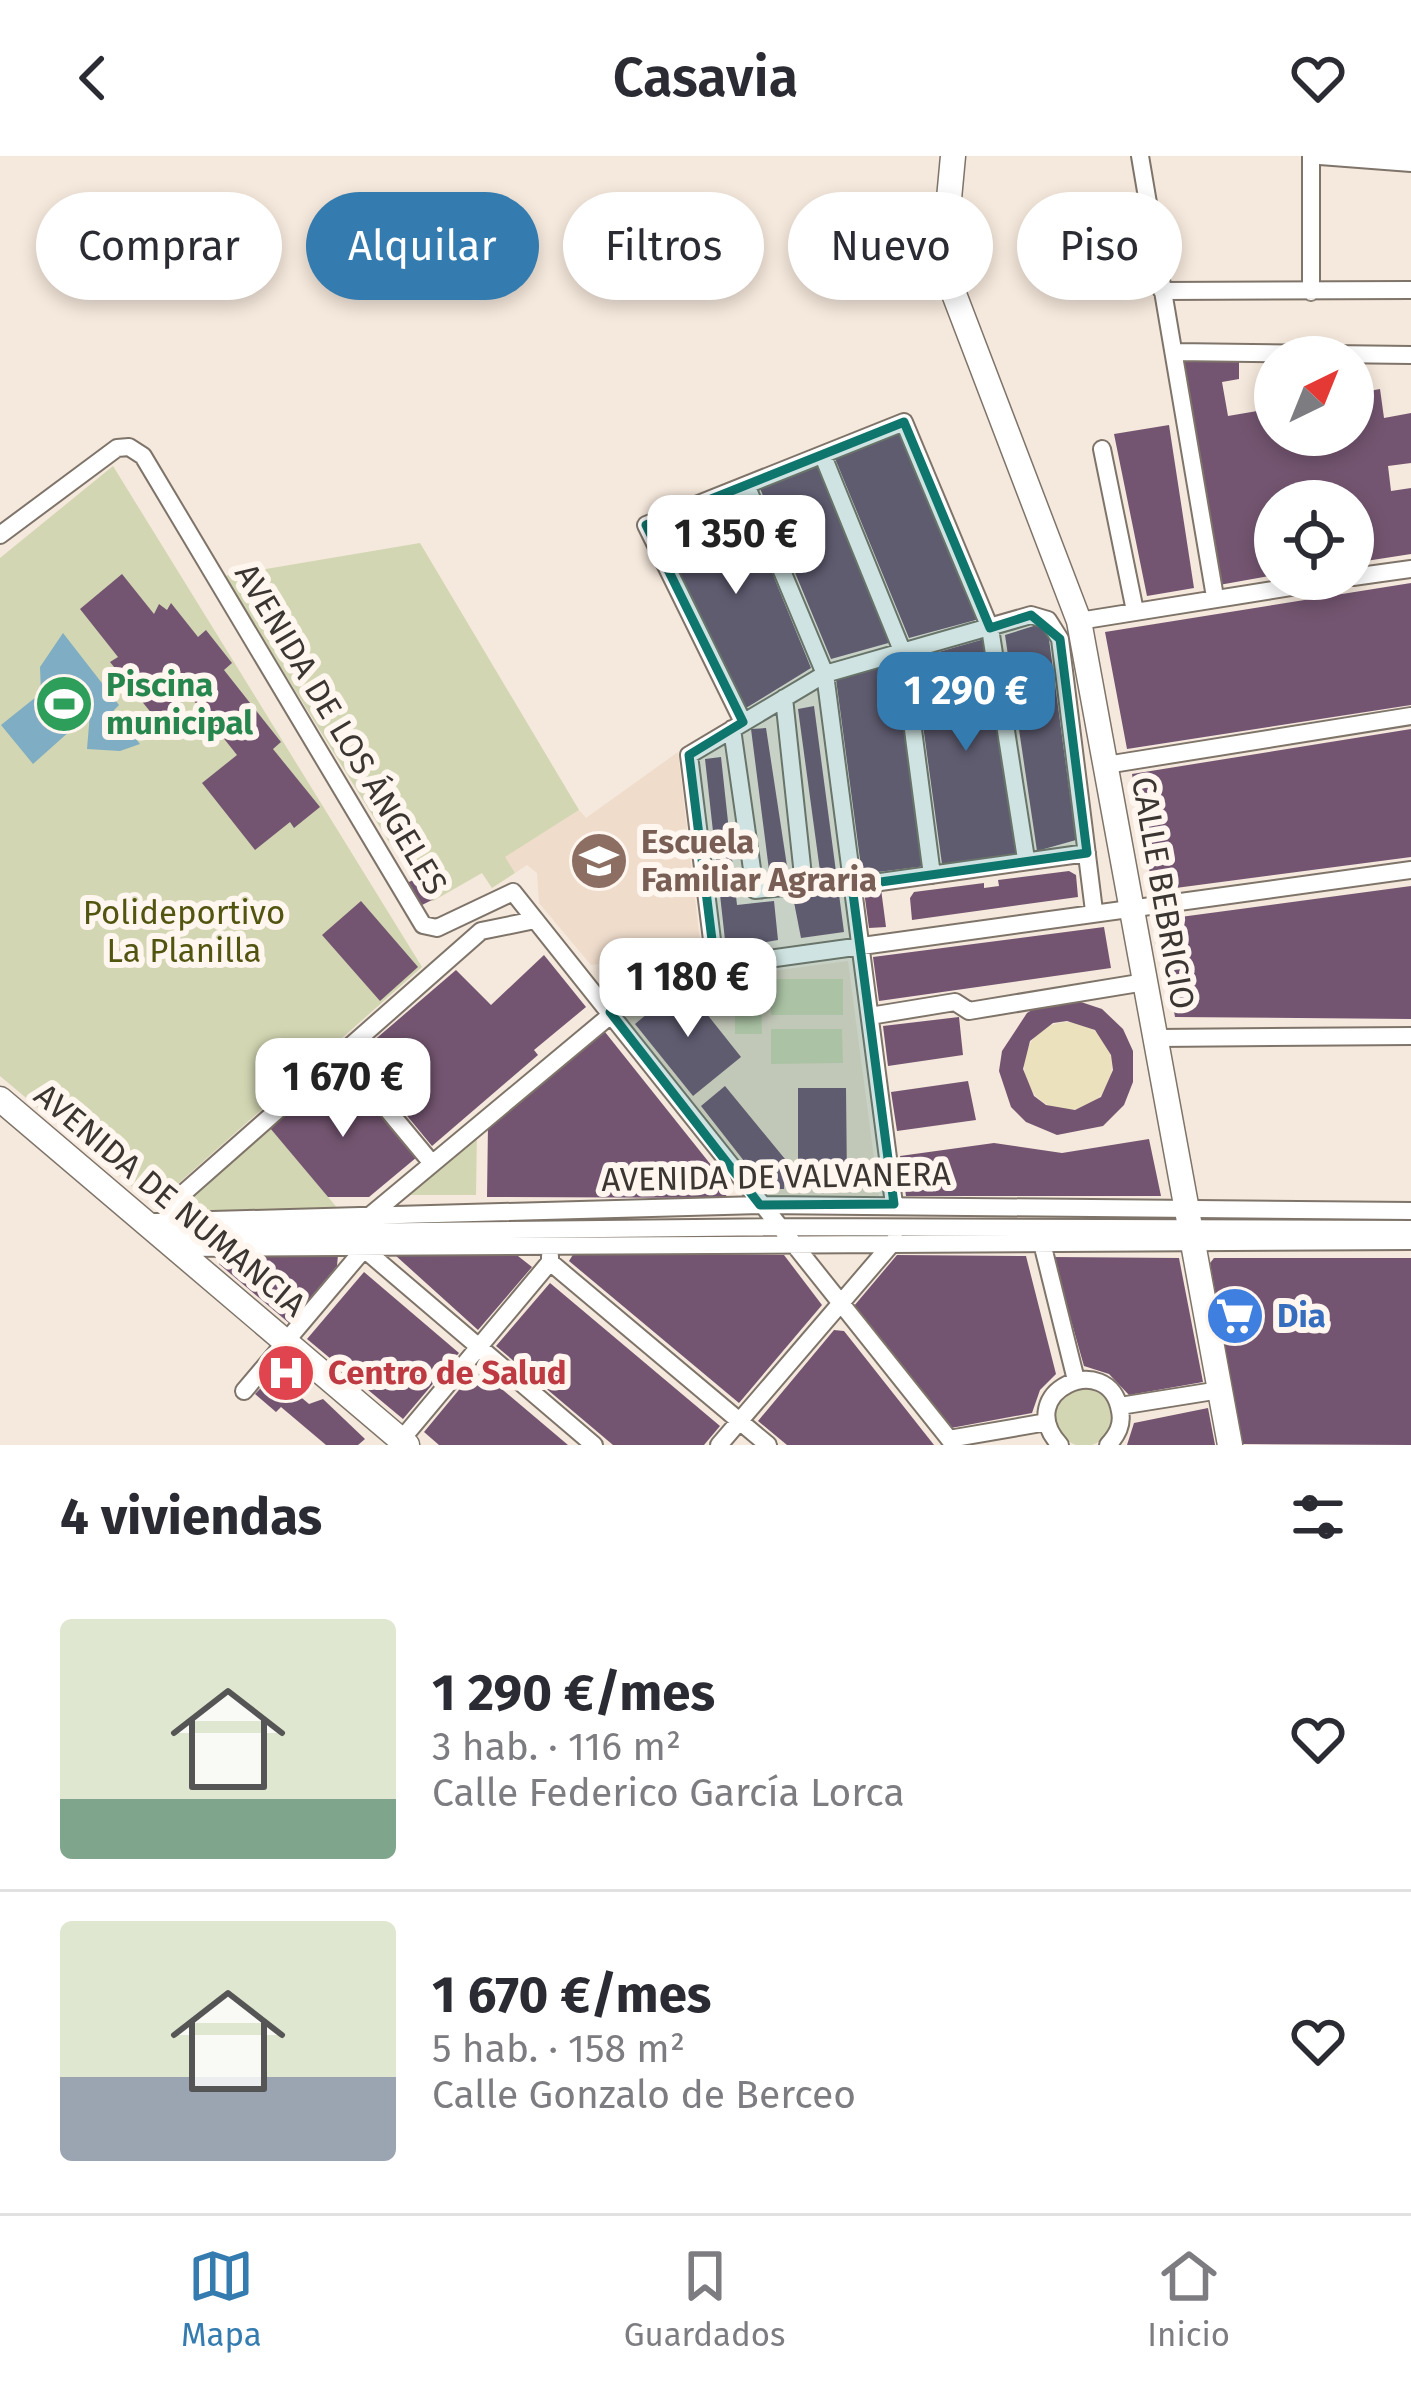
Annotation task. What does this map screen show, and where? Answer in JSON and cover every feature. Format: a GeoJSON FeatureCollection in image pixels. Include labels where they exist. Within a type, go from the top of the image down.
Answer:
{"type":"FeatureCollection","features":[{"type":"Feature","properties":{"kind":"street"},"geometry":{"type":"LineString","coordinates":[[1140,156],[1146,192]]}},
{"type":"Feature","properties":{"kind":"street"},"geometry":{"type":"LineString","coordinates":[[1311,156],[1312,292]]}},
{"type":"Feature","properties":{"kind":"street"},"geometry":{"type":"LineString","coordinates":[[1320,156],[1411,164]]}},
{"type":"Feature","properties":{"kind":"street","name":"CALLE BEBRICIO"},"geometry":{"type":"LineString","coordinates":[[956,160],[946,231],[951,286],[1079,621],[1230,1445]]}},
{"type":"Feature","properties":{"kind":"street"},"geometry":{"type":"LineString","coordinates":[[1182,291],[1411,290]]}},
{"type":"Feature","properties":{"kind":"street"},"geometry":{"type":"LineString","coordinates":[[1164,300],[1215,597]]}},
{"type":"Feature","properties":{"kind":"street"},"geometry":{"type":"LineString","coordinates":[[1174,352],[1411,356]]}},
{"type":"Feature","properties":{"kind":"street"},"geometry":{"type":"LineString","coordinates":[[784,698],[803,884],[755,890],[738,725],[646,525],[904,422],[990,628],[1026,859]]}},
{"type":"Feature","properties":{"kind":"street","name":"AVENIDA DE LOS ÁNGELES"},"geometry":{"type":"LineString","coordinates":[[0,535],[117,448],[129,447],[143,456],[423,925],[436,928],[513,892],[951,1442]]}},
{"type":"Feature","properties":{"kind":"street"},"geometry":{"type":"LineString","coordinates":[[1102,449],[1135,611]]}},
{"type":"Feature","properties":{"kind":"street"},"geometry":{"type":"LineString","coordinates":[[824,456],[903,653],[932,875]]}},
{"type":"Feature","properties":{"kind":"street"},"geometry":{"type":"LineString","coordinates":[[747,488],[825,674],[894,1204]]}},
{"type":"Feature","properties":{"kind":"street"},"geometry":{"type":"LineString","coordinates":[[1374,575],[1411,569]]}},
{"type":"Feature","properties":{"kind":"street"},"geometry":{"type":"LineString","coordinates":[[1079,621],[1254,591]]}},
{"type":"Feature","properties":{"kind":"street"},"geometry":{"type":"LineString","coordinates":[[715,964],[688,755],[825,674],[1031,615],[1048,620],[1060,639],[1094,911]]}},
{"type":"Feature","properties":{"kind":"street"},"geometry":{"type":"LineString","coordinates":[[1106,765],[1411,716]]}},
{"type":"Feature","properties":{"kind":"street"},"geometry":{"type":"LineString","coordinates":[[852,886],[1087,853]]}},
{"type":"Feature","properties":{"kind":"street"},"geometry":{"type":"LineString","coordinates":[[372,1214],[660,974],[1411,870]]}},
{"type":"Feature","properties":{"kind":"street"},"geometry":{"type":"LineString","coordinates":[[161,1231],[179,1197],[482,931],[536,920]]}},
{"type":"Feature","properties":{"kind":"street"},"geometry":{"type":"LineString","coordinates":[[870,1016],[955,1002],[969,1012],[1144,982]]}},
{"type":"Feature","properties":{"kind":"street"},"geometry":{"type":"LineString","coordinates":[[1157,1038],[1411,1036]]}},
{"type":"Feature","properties":{"kind":"street"},"geometry":{"type":"LineString","coordinates":[[342,1055],[430,1161]]}},
{"type":"Feature","properties":{"kind":"street","name":"AVENIDA DE NUMANCIA"},"geometry":{"type":"LineString","coordinates":[[0,1099],[161,1231],[404,1443]]}},
{"type":"Feature","properties":{"kind":"street","name":"AVENIDA DE VALVANERA"},"geometry":{"type":"LineString","coordinates":[[161,1231],[372,1214],[894,1204],[1411,1241]]}},
{"type":"Feature","properties":{"kind":"street","name":"AVENIDA DE VALVANERA"},"geometry":{"type":"LineString","coordinates":[[161,1231],[364,1249],[550,1253],[895,1240],[1041,1240],[1191,1224],[1411,1211]]}},
{"type":"Feature","properties":{"kind":"street","name":"AVENIDA DE VALVANERA"},"geometry":{"type":"LineString","coordinates":[[161,1231],[1191,1224],[1411,1229]]}},
{"type":"Feature","properties":{"kind":"street"},"geometry":{"type":"LineString","coordinates":[[719,1445],[895,1240]]}},
{"type":"Feature","properties":{"kind":"street"},"geometry":{"type":"LineString","coordinates":[[1041,1240],[1076,1380]]}},
{"type":"Feature","properties":{"kind":"street"},"geometry":{"type":"LineString","coordinates":[[244,1391],[364,1249],[594,1445]]}},
{"type":"Feature","properties":{"kind":"street"},"geometry":{"type":"LineString","coordinates":[[404,1443],[550,1253],[768,1445]]}},
{"type":"Feature","properties":{"kind":"street"},"geometry":{"type":"LineString","coordinates":[[1076,1380],[1107,1388],[1120,1406],[1120,1428],[1108,1445]]}},
{"type":"Feature","properties":{"kind":"street"},"geometry":{"type":"LineString","coordinates":[[1060,1445],[1047,1422],[1050,1400],[1076,1380]]}},
{"type":"Feature","properties":{"kind":"street"},"geometry":{"type":"LineString","coordinates":[[1120,1406],[1220,1390]]}},
{"type":"Feature","properties":{"kind":"street"},"geometry":{"type":"LineString","coordinates":[[951,1442],[1047,1422]]}},
{"type":"Feature","properties":{"kind":"highlighted area"},"geometry":{"type":"Polygon","coordinates":[[[904,422],[990,628],[1031,615],[1060,639],[1087,853],[852,886],[894,1204],[760,1205],[610,1012],[660,974],[715,964],[689,755],[743,722],[646,525],[904,422]]]}},
{"type":"Feature","properties":{"kind":"shaded area","name":"Escuela Familiar Agraria"},"geometry":{"type":"Polygon","coordinates":[[[678,752],[701,950],[591,965],[539,903],[537,873],[527,865],[515,873],[504,857],[579,810],[586,818],[678,752]]]}},
{"type":"Feature","properties":{"kind":"shaded area"},"geometry":{"type":"Polygon","coordinates":[[[848,961],[879,1196],[769,1196],[624,1016],[664,985],[848,961]]]}},
{"type":"Feature","properties":{"kind":"green space","name":"Polideportivo La Planilla"},"geometry":{"type":"Polygon","coordinates":[[[113,466],[422,967],[154,1205],[0,1076],[0,558],[113,466]]]}},
{"type":"Feature","properties":{"kind":"green space"},"geometry":{"type":"Polygon","coordinates":[[[420,543],[579,810],[505,857],[515,873],[492,888],[482,873],[433,901],[425,900],[224,576],[420,543]]]}},
{"type":"Feature","properties":{"kind":"green space"},"geometry":{"type":"Polygon","coordinates":[[[770,979],[843,979],[843,1015],[771,1015],[770,979]]]}},
{"type":"Feature","properties":{"kind":"green space"},"geometry":{"type":"Polygon","coordinates":[[[735,988],[761,988],[762,1034],[735,1034],[735,988]]]}},
{"type":"Feature","properties":{"kind":"green space"},"geometry":{"type":"Polygon","coordinates":[[[771,1029],[842,1029],[843,1063],[771,1064],[771,1029]]]}},
{"type":"Feature","properties":{"kind":"green space"},"geometry":{"type":"Polygon","coordinates":[[[265,1121],[343,1215],[173,1221],[179,1197],[265,1121]]]}},
{"type":"Feature","properties":{"kind":"green space"},"geometry":{"type":"Polygon","coordinates":[[[477,1130],[476,1195],[396,1195],[477,1130]]]}},
{"type":"Feature","properties":{"kind":"green space"},"geometry":{"type":"Polygon","coordinates":[[[1073,1390],[1095,1390],[1111,1406],[1111,1428],[1095,1444],[1073,1444],[1057,1428],[1057,1406],[1073,1390]]]}},
{"type":"Feature","properties":{"kind":"sand"},"geometry":{"type":"Polygon","coordinates":[[[1068,1022],[1085,1025],[1099,1035],[1109,1049],[1109,1083],[1099,1097],[1085,1107],[1068,1110],[1051,1107],[1037,1097],[1027,1083],[1024,1066],[1027,1049],[1037,1035],[1051,1025],[1068,1022]]]}},
{"type":"Feature","properties":{"kind":"water","name":"Piscina municipal"},"geometry":{"type":"Polygon","coordinates":[[[63,633],[119,705],[113,711],[140,744],[120,751],[87,749],[90,713],[33,764],[1,725],[41,693],[40,667],[63,633]]]}},
{"type":"Feature","properties":{"kind":"building"},"geometry":{"type":"Polygon","coordinates":[[[1182,356],[1239,356],[1239,379],[1222,382],[1228,416],[1254,412],[1254,456],[1374,456],[1374,390],[1380,389],[1384,418],[1411,413],[1411,463],[1388,466],[1391,491],[1411,488],[1411,554],[1374,560],[1374,480],[1254,480],[1254,579],[1219,585],[1182,356]]]}},
{"type":"Feature","properties":{"kind":"building"},"geometry":{"type":"Polygon","coordinates":[[[1169,425],[1194,588],[1147,596],[1114,434],[1169,425]]]}},
{"type":"Feature","properties":{"kind":"building"},"geometry":{"type":"Polygon","coordinates":[[[905,428],[983,618],[909,638],[834,456],[905,428]]]}},
{"type":"Feature","properties":{"kind":"building"},"geometry":{"type":"Polygon","coordinates":[[[818,463],[892,642],[831,659],[759,486],[818,463]]]}},
{"type":"Feature","properties":{"kind":"building"},"geometry":{"type":"Polygon","coordinates":[[[740,494],[811,668],[746,708],[654,529],[740,494]]]}},
{"type":"Feature","properties":{"kind":"building"},"geometry":{"type":"Polygon","coordinates":[[[122,574],[154,614],[159,604],[167,610],[171,603],[198,637],[206,630],[232,663],[224,670],[281,742],[273,749],[320,807],[294,828],[290,822],[255,850],[202,783],[237,755],[190,696],[157,720],[110,662],[118,657],[80,609],[122,574]]]}},
{"type":"Feature","properties":{"kind":"building"},"geometry":{"type":"Polygon","coordinates":[[[1411,583],[1411,705],[1127,749],[1105,632],[1305,600],[1374,600],[1374,589],[1411,583]]]}},
{"type":"Feature","properties":{"kind":"building"},"geometry":{"type":"Polygon","coordinates":[[[1040,624],[1048,632],[1076,840],[1037,851],[1005,635],[1040,624]]]}},
{"type":"Feature","properties":{"kind":"building"},"geometry":{"type":"Polygon","coordinates":[[[988,638],[1018,854],[942,864],[914,659],[988,638]]]}},
{"type":"Feature","properties":{"kind":"building"},"geometry":{"type":"Polygon","coordinates":[[[898,663],[926,866],[862,874],[836,679],[898,663]]]}},
{"type":"Feature","properties":{"kind":"building"},"geometry":{"type":"Polygon","coordinates":[[[814,706],[844,932],[801,938],[793,897],[823,893],[798,709],[814,706]]]}},
{"type":"Feature","properties":{"kind":"building"},"geometry":{"type":"Polygon","coordinates":[[[766,728],[787,866],[786,876],[770,878],[751,729],[766,728]]]}},
{"type":"Feature","properties":{"kind":"building"},"geometry":{"type":"Polygon","coordinates":[[[1411,729],[1411,857],[1153,891],[1132,774],[1411,729]]]}},
{"type":"Feature","properties":{"kind":"building"},"geometry":{"type":"Polygon","coordinates":[[[721,757],[737,905],[774,901],[778,940],[726,949],[705,759],[721,757]]]}},
{"type":"Feature","properties":{"kind":"building"},"geometry":{"type":"Polygon","coordinates":[[[1069,871],[1076,875],[1078,897],[912,920],[914,892],[984,883],[984,888],[999,886],[998,880],[1069,871]]]}},
{"type":"Feature","properties":{"kind":"building"},"geometry":{"type":"Polygon","coordinates":[[[421,876],[434,899],[422,905],[407,883],[421,876]]]}},
{"type":"Feature","properties":{"kind":"building"},"geometry":{"type":"Polygon","coordinates":[[[1411,886],[1411,1019],[1175,1017],[1158,920],[1411,886]]]}},
{"type":"Feature","properties":{"kind":"building"},"geometry":{"type":"Polygon","coordinates":[[[881,889],[886,927],[869,928],[864,891],[881,889]]]}},
{"type":"Feature","properties":{"kind":"building"},"geometry":{"type":"Polygon","coordinates":[[[361,901],[418,967],[380,1001],[322,935],[361,901]]]}},
{"type":"Feature","properties":{"kind":"building"},"geometry":{"type":"Polygon","coordinates":[[[1104,927],[1111,968],[879,1001],[873,957],[1104,927]]]}},
{"type":"Feature","properties":{"kind":"building"},"geometry":{"type":"Polygon","coordinates":[[[544,955],[586,1007],[432,1146],[357,1055],[456,970],[491,1005],[544,955]]]}},
{"type":"Feature","properties":{"kind":"building"},"geometry":{"type":"Polygon","coordinates":[[[683,984],[741,1057],[693,1096],[635,1024],[683,984]]]}},
{"type":"Feature","properties":{"kind":"building"},"geometry":{"type":"Polygon","coordinates":[[[1078,1001],[1102,1009],[1123,1029],[1133,1051],[1133,1082],[1124,1105],[1103,1126],[1057,1135],[1026,1122],[1011,1107],[999,1071],[1002,1051],[1027,1013],[1040,1005],[1078,1001]],[[1067,1021],[1053,1023],[1030,1041],[1023,1069],[1034,1096],[1046,1105],[1075,1110],[1101,1097],[1113,1070],[1111,1055],[1095,1030],[1067,1021]]]}},
{"type":"Feature","properties":{"kind":"building"},"geometry":{"type":"Polygon","coordinates":[[[959,1017],[963,1055],[888,1066],[883,1026],[959,1017]]]}},
{"type":"Feature","properties":{"kind":"building"},"geometry":{"type":"Polygon","coordinates":[[[605,1032],[731,1190],[724,1198],[487,1197],[488,1125],[605,1032]]]}},
{"type":"Feature","properties":{"kind":"building"},"geometry":{"type":"Polygon","coordinates":[[[342,1067],[417,1157],[369,1197],[328,1197],[270,1128],[342,1067]]]}},
{"type":"Feature","properties":{"kind":"building"},"geometry":{"type":"Polygon","coordinates":[[[968,1081],[976,1120],[897,1131],[891,1092],[968,1081]]]}},
{"type":"Feature","properties":{"kind":"building"},"geometry":{"type":"Polygon","coordinates":[[[725,1086],[785,1159],[784,1189],[766,1189],[701,1106],[725,1086]]]}},
{"type":"Feature","properties":{"kind":"building"},"geometry":{"type":"Polygon","coordinates":[[[798,1088],[846,1088],[847,1183],[798,1183],[798,1088]]]}},
{"type":"Feature","properties":{"kind":"building"},"geometry":{"type":"Polygon","coordinates":[[[1149,1139],[1161,1196],[906,1196],[900,1156],[994,1143],[1062,1153],[1149,1139]]]}},
{"type":"Feature","properties":{"kind":"building"},"geometry":{"type":"Polygon","coordinates":[[[574,1253],[784,1255],[822,1305],[739,1403],[569,1261],[574,1253]]]}},
{"type":"Feature","properties":{"kind":"building"},"geometry":{"type":"Polygon","coordinates":[[[219,1255],[338,1255],[337,1266],[289,1323],[219,1264],[219,1255]]]}},
{"type":"Feature","properties":{"kind":"building"},"geometry":{"type":"Polygon","coordinates":[[[395,1255],[518,1256],[532,1267],[478,1330],[395,1255]]]}},
{"type":"Feature","properties":{"kind":"building"},"geometry":{"type":"Polygon","coordinates":[[[897,1255],[1026,1256],[1056,1374],[1040,1390],[1032,1413],[951,1428],[854,1306],[897,1255]]]}},
{"type":"Feature","properties":{"kind":"building"},"geometry":{"type":"Polygon","coordinates":[[[1053,1257],[1179,1258],[1203,1382],[1129,1395],[1109,1374],[1084,1366],[1053,1257]]]}},
{"type":"Feature","properties":{"kind":"building"},"geometry":{"type":"Polygon","coordinates":[[[1214,1258],[1411,1258],[1411,1445],[1242,1444],[1210,1263],[1214,1258]]]}},
{"type":"Feature","properties":{"kind":"building"},"geometry":{"type":"Polygon","coordinates":[[[364,1272],[459,1353],[403,1419],[307,1339],[364,1272]]]}},
{"type":"Feature","properties":{"kind":"building"},"geometry":{"type":"Polygon","coordinates":[[[550,1283],[720,1426],[704,1445],[613,1445],[496,1346],[550,1283]]]}},
{"type":"Feature","properties":{"kind":"building"},"geometry":{"type":"Polygon","coordinates":[[[834,1330],[844,1331],[934,1445],[787,1445],[758,1421],[834,1330]]]}},
{"type":"Feature","properties":{"kind":"building"},"geometry":{"type":"Polygon","coordinates":[[[286,1362],[308,1380],[296,1393],[309,1404],[323,1399],[365,1439],[358,1445],[326,1445],[281,1407],[276,1412],[255,1394],[286,1362]]]}},
{"type":"Feature","properties":{"kind":"building"},"geometry":{"type":"Polygon","coordinates":[[[477,1368],[568,1445],[439,1445],[424,1432],[477,1368]]]}},
{"type":"Feature","properties":{"kind":"building"},"geometry":{"type":"Polygon","coordinates":[[[1208,1408],[1215,1445],[1127,1445],[1134,1423],[1208,1408]]]}},
{"type":"Feature","properties":{"kind":"place","name":"Piscina municipal"},"geometry":{"type":"Point","coordinates":[64,704]}},
{"type":"Feature","properties":{"kind":"place","name":"Escuela Familiar Agraria"},"geometry":{"type":"Point","coordinates":[599,861]}},
{"type":"Feature","properties":{"kind":"place","name":"Dia"},"geometry":{"type":"Point","coordinates":[1235,1316]}},
{"type":"Feature","properties":{"kind":"place","name":"Centro de Salud"},"geometry":{"type":"Point","coordinates":[286,1373]}}]}
